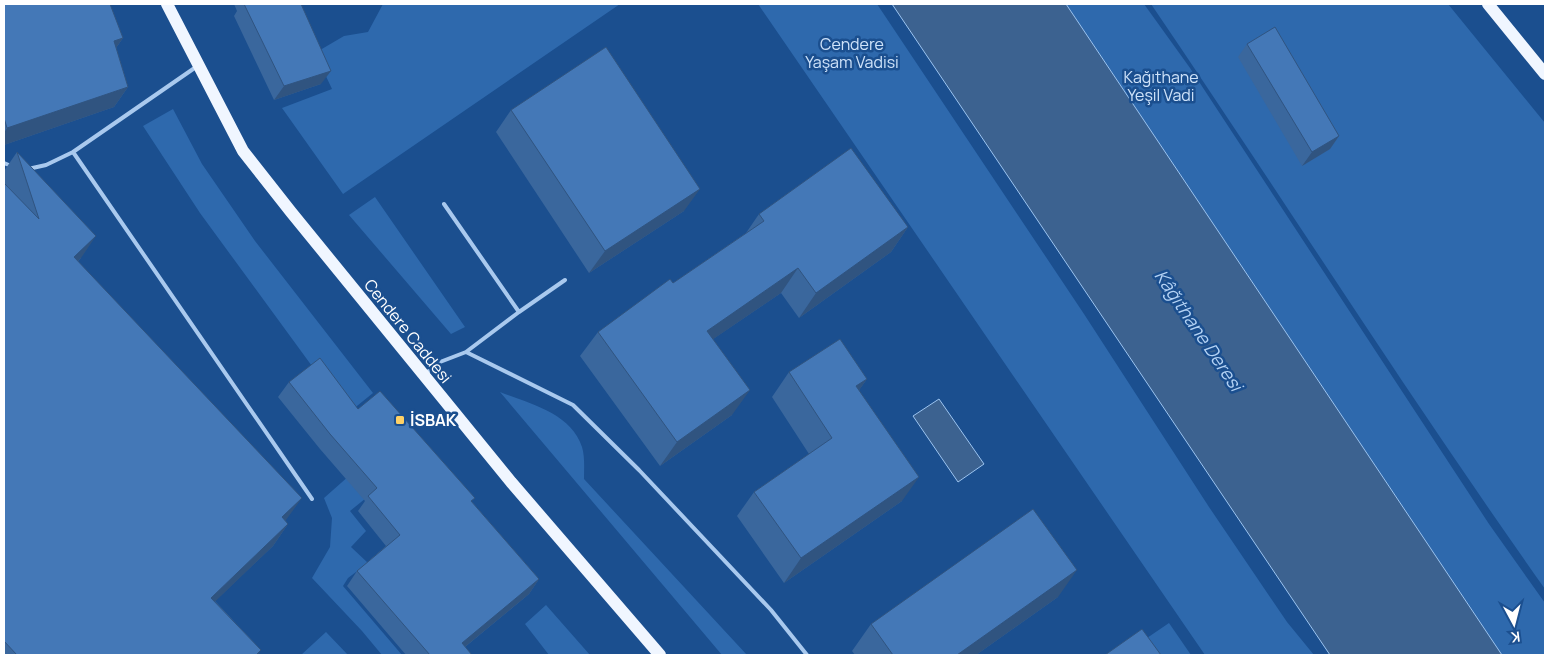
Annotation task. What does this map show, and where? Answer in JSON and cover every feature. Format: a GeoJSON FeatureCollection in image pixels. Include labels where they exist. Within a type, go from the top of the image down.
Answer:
{"type":"FeatureCollection","features":[{"type":"Feature","properties":{"kind":"main road","name":"Cendere Caddesi"},"geometry":{"type":"LineString","coordinates":[[167,4],[243,151],[510,482],[660,655]]}},
{"type":"Feature","properties":{"kind":"main road"},"geometry":{"type":"LineString","coordinates":[[1488,4],[1545,74]]}},
{"type":"Feature","properties":{"kind":"lane"},"geometry":{"type":"LineString","coordinates":[[4,163],[9,166],[28,169],[46,165],[73,152],[198,66]]}},
{"type":"Feature","properties":{"kind":"lane"},"geometry":{"type":"LineString","coordinates":[[73,152],[312,499]]}},
{"type":"Feature","properties":{"kind":"lane"},"geometry":{"type":"LineString","coordinates":[[444,204],[519,312]]}},
{"type":"Feature","properties":{"kind":"lane"},"geometry":{"type":"LineString","coordinates":[[423,376],[440,362],[466,352],[565,280]]}},
{"type":"Feature","properties":{"kind":"lane"},"geometry":{"type":"LineString","coordinates":[[466,352],[573,405],[639,470],[771,610],[807,655]]}},
{"type":"Feature","properties":{"kind":"green space"},"geometry":{"type":"Polygon","coordinates":[[[383,4],[620,4],[343,194],[282,108],[332,89],[315,53],[344,36],[368,32],[383,4]]]}},
{"type":"Feature","properties":{"kind":"green space","name":"Cendere Yaşam Vadisi"},"geometry":{"type":"Polygon","coordinates":[[[758,4],[877,4],[1084,314],[1209,507],[1287,622],[1314,655],[1205,655],[758,4]]]}},
{"type":"Feature","properties":{"kind":"green space","name":"Kağıthane Yeşil Vadi"},"geometry":{"type":"Polygon","coordinates":[[[1066,4],[1144,4],[1190,68],[1489,524],[1545,603],[1545,655],[1502,655],[1066,4]]]}},
{"type":"Feature","properties":{"kind":"green space"},"geometry":{"type":"Polygon","coordinates":[[[1151,4],[1448,4],[1545,123],[1545,589],[1395,371],[1151,4]]]}},
{"type":"Feature","properties":{"kind":"green space"},"geometry":{"type":"Polygon","coordinates":[[[173,109],[202,164],[255,241],[373,393],[347,414],[200,213],[143,126],[173,109]]]}},
{"type":"Feature","properties":{"kind":"green space"},"geometry":{"type":"Polygon","coordinates":[[[375,197],[465,327],[451,334],[349,215],[375,197]]]}},
{"type":"Feature","properties":{"kind":"green space"},"geometry":{"type":"Polygon","coordinates":[[[500,392],[548,411],[569,426],[577,435],[582,447],[584,479],[747,655],[722,655],[500,392]]]}},
{"type":"Feature","properties":{"kind":"green space"},"geometry":{"type":"Polygon","coordinates":[[[393,437],[387,481],[350,511],[366,531],[351,547],[368,563],[348,578],[343,586],[402,655],[382,655],[312,578],[330,547],[332,518],[324,498],[393,437]]]}},
{"type":"Feature","properties":{"kind":"green space"},"geometry":{"type":"Polygon","coordinates":[[[546,605],[590,655],[549,655],[525,624],[546,605]]]}},
{"type":"Feature","properties":{"kind":"green space"},"geometry":{"type":"Polygon","coordinates":[[[1169,623],[1191,655],[1158,655],[1147,638],[1169,623]]]}},
{"type":"Feature","properties":{"kind":"green space"},"geometry":{"type":"Polygon","coordinates":[[[326,632],[348,655],[301,655],[326,632]]]}},
{"type":"Feature","properties":{"kind":"water","name":"Kâğıthane Deresi"},"geometry":{"type":"Polygon","coordinates":[[[892,4],[1066,4],[1502,655],[1330,655],[892,4]]]}},
{"type":"Feature","properties":{"kind":"water"},"geometry":{"type":"Polygon","coordinates":[[[939,399],[984,464],[958,482],[913,416],[939,399]]]}},
{"type":"Feature","properties":{"kind":"building"},"geometry":{"type":"Polygon","coordinates":[[[4,4],[110,4],[123,38],[114,41],[128,87],[7,128],[4,118],[4,4]]]}},
{"type":"Feature","properties":{"kind":"building"},"geometry":{"type":"Polygon","coordinates":[[[244,4],[301,4],[331,71],[284,86],[244,4]]]}},
{"type":"Feature","properties":{"kind":"building"},"geometry":{"type":"Polygon","coordinates":[[[1275,27],[1339,136],[1312,152],[1247,44],[1275,27]]]}},
{"type":"Feature","properties":{"kind":"building"},"geometry":{"type":"Polygon","coordinates":[[[606,47],[700,189],[605,251],[511,110],[606,47]]]}},
{"type":"Feature","properties":{"kind":"building"},"geometry":{"type":"Polygon","coordinates":[[[851,148],[908,227],[816,293],[798,268],[707,331],[750,390],[677,442],[598,332],[670,279],[673,283],[764,221],[759,214],[851,148]]]}},
{"type":"Feature","properties":{"kind":"building"},"geometry":{"type":"Polygon","coordinates":[[[17,152],[96,236],[74,257],[302,498],[282,517],[288,524],[211,598],[261,650],[256,655],[17,655],[4,641],[4,183],[39,219],[17,152]]]}},
{"type":"Feature","properties":{"kind":"building"},"geometry":{"type":"Polygon","coordinates":[[[840,339],[867,379],[856,386],[919,477],[801,558],[754,492],[832,438],[789,372],[840,339]]]}},
{"type":"Feature","properties":{"kind":"building"},"geometry":{"type":"Polygon","coordinates":[[[320,358],[358,409],[380,391],[475,498],[471,501],[539,579],[462,643],[472,655],[430,655],[357,571],[400,535],[368,496],[377,488],[330,434],[289,382],[320,358]]]}},
{"type":"Feature","properties":{"kind":"building"},"geometry":{"type":"Polygon","coordinates":[[[1033,509],[1077,570],[957,655],[893,655],[871,624],[1033,509]]]}},
{"type":"Feature","properties":{"kind":"building"},"geometry":{"type":"Polygon","coordinates":[[[1142,629],[1161,655],[1105,655],[1142,629]]]}},
{"type":"Feature","properties":{"kind":"place","name":"İSBAK"},"geometry":{"type":"Point","coordinates":[400,420]}}]}
